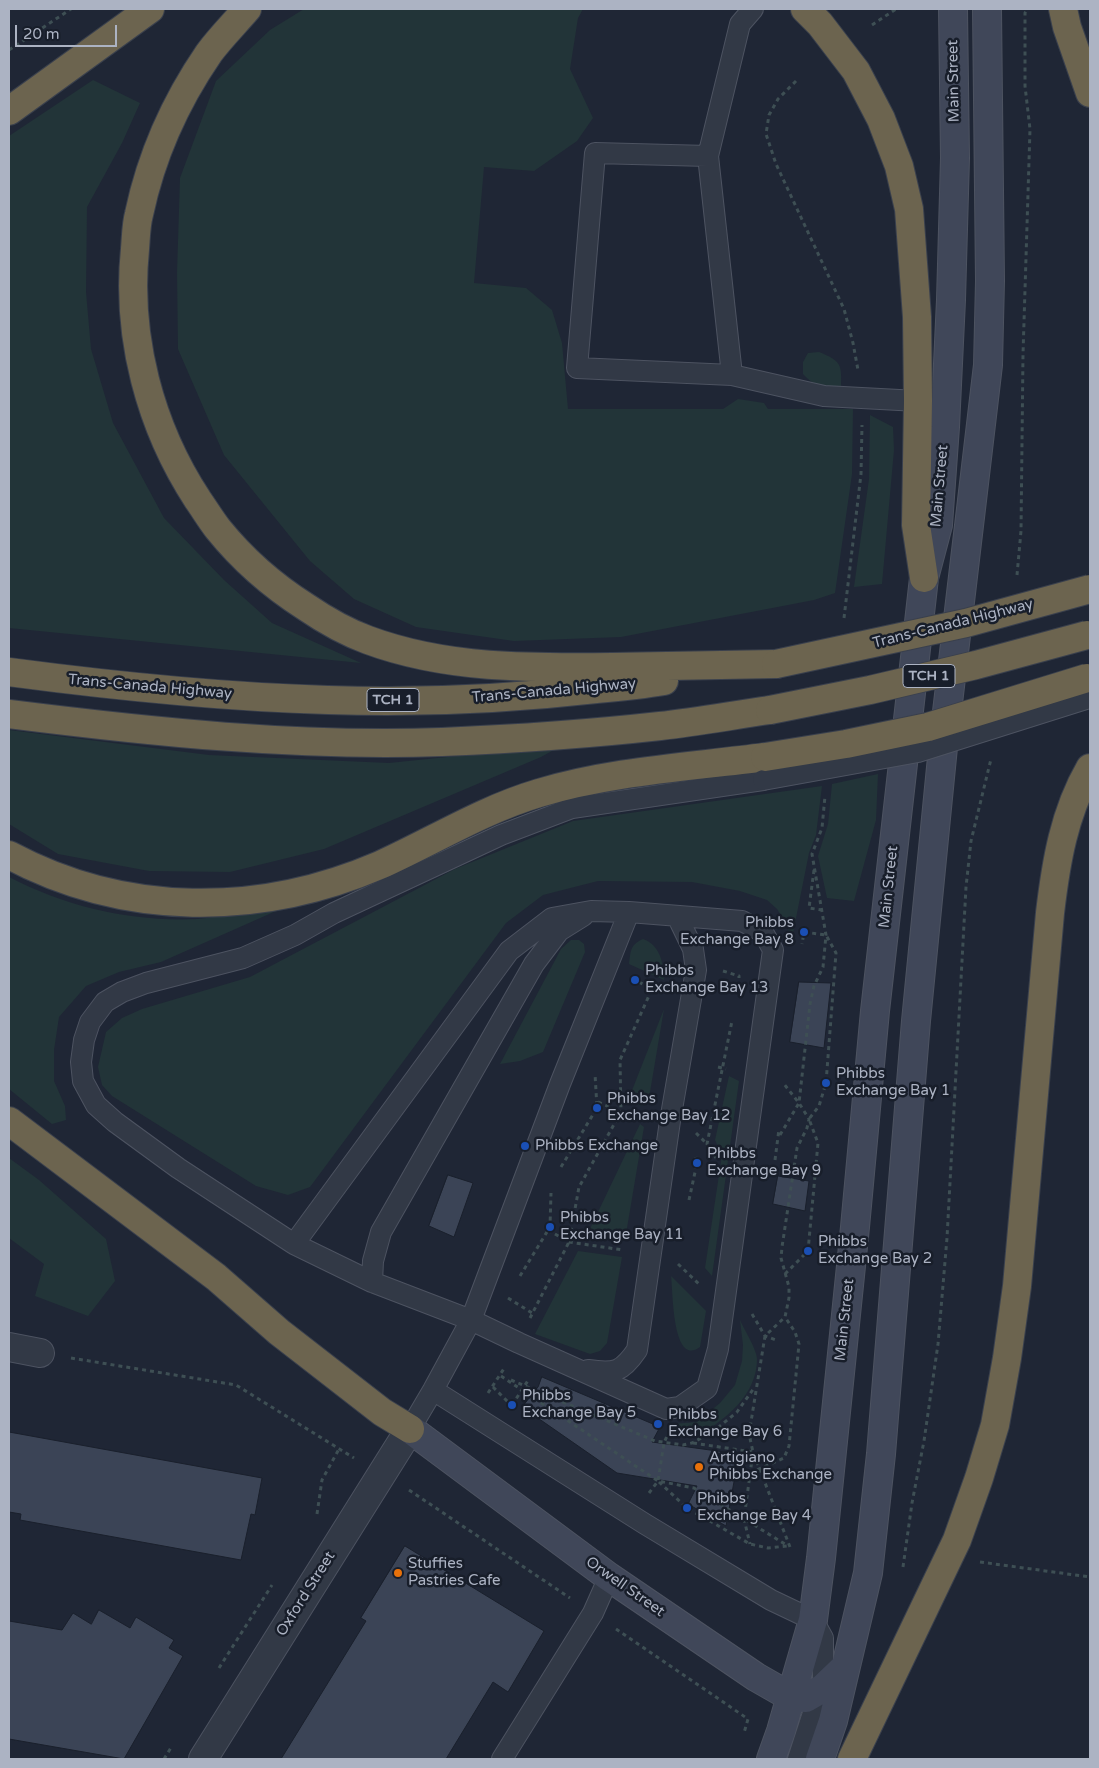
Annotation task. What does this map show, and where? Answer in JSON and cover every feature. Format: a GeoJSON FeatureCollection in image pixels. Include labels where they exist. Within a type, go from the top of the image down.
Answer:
{"type":"FeatureCollection","features":[{"type":"Feature","properties":{"kind":"highway"},"geometry":{"type":"LineString","coordinates":[[248,9],[210,52],[178,103],[153,162],[138,216],[132,278],[135,336],[147,391],[165,439],[180,470],[217,529],[252,566],[287,595],[325,620],[366,640],[405,652],[445,660],[492,666],[540,668],[776,664]]}},
{"type":"Feature","properties":{"kind":"highway"},"geometry":{"type":"LineString","coordinates":[[1063,9],[1067,27],[1090,93]]}},
{"type":"Feature","properties":{"kind":"highway"},"geometry":{"type":"LineString","coordinates":[[815,14],[856,71],[881,119],[899,166],[909,209],[917,317],[916,525],[924,578]]}},
{"type":"Feature","properties":{"kind":"highway"},"geometry":{"type":"LineString","coordinates":[[9,100],[140,16]]}},
{"type":"Feature","properties":{"kind":"highway"},"geometry":{"type":"LineString","coordinates":[[9,111],[140,16]]}},
{"type":"Feature","properties":{"kind":"highway","name":"Trans-Canada Highway"},"geometry":{"type":"LineString","coordinates":[[9,672],[111,685],[219,695],[330,700],[440,700],[569,692],[658,682],[776,664],[966,623],[1090,589]]}},
{"type":"Feature","properties":{"kind":"highway","name":"TCH 1"},"geometry":{"type":"LineString","coordinates":[[9,714],[106,726],[216,736],[329,742],[431,742],[552,736],[651,726],[770,710],[976,666],[1088,634]]}},
{"type":"Feature","properties":{"kind":"highway"},"geometry":{"type":"LineString","coordinates":[[9,855],[38,871],[87,887],[129,896],[187,904],[234,902],[279,896],[328,884],[379,865],[493,810],[580,782],[624,775],[764,769],[846,744],[928,727],[1088,688]]}},
{"type":"Feature","properties":{"kind":"highway"},"geometry":{"type":"LineString","coordinates":[[852,1759],[957,1540],[995,1425],[1017,1286],[1056,864],[1065,824],[1090,768]]}},
{"type":"Feature","properties":{"kind":"highway"},"geometry":{"type":"LineString","coordinates":[[9,1122],[216,1278],[279,1332],[382,1412],[410,1430]]}},
{"type":"Feature","properties":{"kind":"main road","name":"Main Street"},"geometry":{"type":"LineString","coordinates":[[771,1759],[813,1620],[824,1535],[855,1227],[874,1011],[924,578],[938,526],[947,388],[955,158],[953,9]]}},
{"type":"Feature","properties":{"kind":"main road"},"geometry":{"type":"LineString","coordinates":[[820,1759],[833,1721],[868,1573],[881,1454],[916,1021],[942,756],[988,365],[990,281],[988,9]]}},
{"type":"Feature","properties":{"kind":"main road","name":"Orwell Street"},"geometry":{"type":"LineString","coordinates":[[410,1430],[609,1577],[756,1677],[791,1697]]}},
{"type":"Feature","properties":{"kind":"main road"},"geometry":{"type":"LineString","coordinates":[[791,1697],[806,1698],[823,1688],[846,1666]]}},
{"type":"Feature","properties":{"kind":"street"},"geometry":{"type":"LineString","coordinates":[[9,1348],[40,1353]]}},
{"type":"Feature","properties":{"kind":"street","name":"Oxford Street"},"geometry":{"type":"LineString","coordinates":[[203,1759],[410,1430]]}},
{"type":"Feature","properties":{"kind":"lane"},"geometry":{"type":"LineString","coordinates":[[732,375],[708,156],[740,24],[753,9]]}},
{"type":"Feature","properties":{"kind":"lane"},"geometry":{"type":"LineString","coordinates":[[708,156],[595,153],[577,368],[732,375],[824,396],[918,401]]}},
{"type":"Feature","properties":{"kind":"lane"},"geometry":{"type":"LineString","coordinates":[[294,1244],[509,951],[552,918],[591,911],[629,912],[742,921],[763,932],[773,950],[718,1349],[707,1388],[680,1407],[666,1410],[471,1320],[372,1282],[294,1244],[178,1168],[115,1122],[96,1105],[83,1081],[81,1062],[84,1040],[90,1022],[105,1002],[122,992],[146,983],[243,958],[295,935],[334,913],[501,835],[572,808],[764,769]]}},
{"type":"Feature","properties":{"kind":"lane"},"geometry":{"type":"LineString","coordinates":[[372,1282],[373,1261],[381,1232],[534,964],[560,931],[591,911]]}},
{"type":"Feature","properties":{"kind":"lane"},"geometry":{"type":"LineString","coordinates":[[410,1430],[434,1390],[471,1320],[560,1084],[629,912]]}},
{"type":"Feature","properties":{"kind":"lane"},"geometry":{"type":"LineString","coordinates":[[578,1369],[607,1373],[626,1366],[637,1350],[670,1121],[696,970],[693,949],[677,916]]}},
{"type":"Feature","properties":{"kind":"lane"},"geometry":{"type":"LineString","coordinates":[[434,1390],[645,1524],[771,1600],[813,1620],[823,1638],[823,1688],[798,1759]]}},
{"type":"Feature","properties":{"kind":"lane"},"geometry":{"type":"LineString","coordinates":[[502,1759],[592,1613],[609,1577]]}},
{"type":"Feature","properties":{"kind":"path"},"geometry":{"type":"LineString","coordinates":[[9,50],[71,9]]}},
{"type":"Feature","properties":{"kind":"path"},"geometry":{"type":"LineString","coordinates":[[872,25],[896,9]]}},
{"type":"Feature","properties":{"kind":"path"},"geometry":{"type":"LineString","coordinates":[[1017,580],[1021,531],[1023,354],[1030,129],[1025,86],[1025,13],[1027,9]]}},
{"type":"Feature","properties":{"kind":"path"},"geometry":{"type":"LineString","coordinates":[[796,81],[778,99],[773,107],[769,115],[766,134],[776,164],[844,309],[853,343],[863,398],[861,474],[844,620]]}},
{"type":"Feature","properties":{"kind":"path"},"geometry":{"type":"LineString","coordinates":[[901,1573],[924,1441],[938,1344],[946,1238],[966,887],[971,840],[992,754]]}},
{"type":"Feature","properties":{"kind":"path"},"geometry":{"type":"LineString","coordinates":[[779,1138],[798,1103],[810,1004],[814,986],[823,967],[826,935],[812,854],[822,828],[825,794]]}},
{"type":"Feature","properties":{"kind":"path"},"geometry":{"type":"LineString","coordinates":[[814,864],[809,908],[822,910]]}},
{"type":"Feature","properties":{"kind":"path"},"geometry":{"type":"LineString","coordinates":[[764,1336],[785,1317],[789,1298],[781,1258],[797,1148],[807,1128],[809,1119],[819,1106],[826,1083],[836,953],[826,935]]}},
{"type":"Feature","properties":{"kind":"path"},"geometry":{"type":"LineString","coordinates":[[723,971],[739,976],[740,984]]}},
{"type":"Feature","properties":{"kind":"path"},"geometry":{"type":"LineString","coordinates":[[528,1322],[570,1242],[579,1187],[621,1112],[620,1060],[652,989],[635,980],[631,988]]}},
{"type":"Feature","properties":{"kind":"path"},"geometry":{"type":"LineString","coordinates":[[714,1167],[716,1158],[707,1144],[734,1012]]}},
{"type":"Feature","properties":{"kind":"path"},"geometry":{"type":"LineString","coordinates":[[556,1174],[597,1108],[595,1065]]}},
{"type":"Feature","properties":{"kind":"path"},"geometry":{"type":"LineString","coordinates":[[598,1102],[621,1112],[646,1116]]}},
{"type":"Feature","properties":{"kind":"path"},"geometry":{"type":"LineString","coordinates":[[785,1275],[808,1251],[818,1143],[809,1119],[798,1103]]}},
{"type":"Feature","properties":{"kind":"path"},"geometry":{"type":"LineString","coordinates":[[517,1280],[550,1227],[551,1191]]}},
{"type":"Feature","properties":{"kind":"path"},"geometry":{"type":"LineString","coordinates":[[548,1230],[570,1242],[623,1250]]}},
{"type":"Feature","properties":{"kind":"path"},"geometry":{"type":"LineString","coordinates":[[676,1263],[703,1288]]}},
{"type":"Feature","properties":{"kind":"path"},"geometry":{"type":"LineString","coordinates":[[698,1282],[699,1272]]}},
{"type":"Feature","properties":{"kind":"path"},"geometry":{"type":"LineString","coordinates":[[507,1297],[532,1313]]}},
{"type":"Feature","properties":{"kind":"path"},"geometry":{"type":"LineString","coordinates":[[750,1311],[764,1336],[749,1434],[753,1452],[788,1546]]}},
{"type":"Feature","properties":{"kind":"path"},"geometry":{"type":"LineString","coordinates":[[750,1473],[784,1458],[789,1446],[799,1344],[795,1332],[785,1317]]}},
{"type":"Feature","properties":{"kind":"path"},"geometry":{"type":"LineString","coordinates":[[764,1336],[776,1340]]}},
{"type":"Feature","properties":{"kind":"path"},"geometry":{"type":"LineString","coordinates":[[792,1343],[799,1344]]}},
{"type":"Feature","properties":{"kind":"path"},"geometry":{"type":"LineString","coordinates":[[40,1353],[136,1367],[236,1385],[355,1459]]}},
{"type":"Feature","properties":{"kind":"path"},"geometry":{"type":"LineString","coordinates":[[484,1400],[510,1360]]}},
{"type":"Feature","properties":{"kind":"path"},"geometry":{"type":"LineString","coordinates":[[501,1376],[524,1388],[655,1441],[683,1445],[692,1443],[714,1431],[737,1412],[756,1386]]}},
{"type":"Feature","properties":{"kind":"path"},"geometry":{"type":"LineString","coordinates":[[493,1387],[512,1405],[530,1378]]}},
{"type":"Feature","properties":{"kind":"path"},"geometry":{"type":"LineString","coordinates":[[524,1388],[658,1481],[687,1508],[750,1544],[768,1548],[788,1546]]}},
{"type":"Feature","properties":{"kind":"path"},"geometry":{"type":"LineString","coordinates":[[658,1481],[664,1443]]}},
{"type":"Feature","properties":{"kind":"path"},"geometry":{"type":"LineString","coordinates":[[692,1443],[753,1452]]}},
{"type":"Feature","properties":{"kind":"path"},"geometry":{"type":"LineString","coordinates":[[313,1521],[318,1513],[322,1480],[339,1449]]}},
{"type":"Feature","properties":{"kind":"path"},"geometry":{"type":"LineString","coordinates":[[750,1544],[744,1519],[753,1452]]}},
{"type":"Feature","properties":{"kind":"path"},"geometry":{"type":"LineString","coordinates":[[658,1481],[694,1488],[793,1549]]}},
{"type":"Feature","properties":{"kind":"path"},"geometry":{"type":"LineString","coordinates":[[977,1561],[1090,1578]]}},
{"type":"Feature","properties":{"kind":"path"},"geometry":{"type":"LineString","coordinates":[[215,1676],[276,1578]]}},
{"type":"Feature","properties":{"kind":"path"},"geometry":{"type":"LineString","coordinates":[[744,1733],[748,1719]]}},
{"type":"Feature","properties":{"kind":"path"},"geometry":{"type":"LineString","coordinates":[[164,1759],[174,1743]]}},
{"type":"Feature","properties":{"kind":"shaded area"},"geometry":{"type":"Polygon","coordinates":[[[304,9],[583,9],[578,18],[570,69],[593,118],[577,141],[534,171],[484,167],[474,283],[526,288],[552,310],[562,343],[568,409],[723,409],[738,399],[764,403],[768,409],[853,409],[852,474],[835,593],[814,600],[621,637],[514,641],[416,627],[354,599],[310,561],[224,455],[178,349],[177,273],[180,178],[216,81],[270,30],[304,9]]]}},
{"type":"Feature","properties":{"kind":"shaded area"},"geometry":{"type":"Polygon","coordinates":[[[93,80],[140,103],[122,143],[87,207],[86,292],[91,349],[113,423],[164,518],[224,580],[272,623],[361,663],[9,628],[9,136],[93,80]]]}},
{"type":"Feature","properties":{"kind":"shaded area"},"geometry":{"type":"Polygon","coordinates":[[[819,352],[832,358],[839,364],[841,387],[816,385],[803,374],[803,362],[808,353],[819,352]]]}},
{"type":"Feature","properties":{"kind":"shaded area"},"geometry":{"type":"Polygon","coordinates":[[[870,415],[893,427],[894,450],[882,584],[854,587],[869,479],[870,415]]]}},
{"type":"Feature","properties":{"kind":"shaded area"},"geometry":{"type":"Polygon","coordinates":[[[9,730],[209,755],[389,763],[563,745],[541,757],[324,849],[230,872],[149,871],[58,854],[9,824],[9,730]]]}},
{"type":"Feature","properties":{"kind":"shaded area"},"geometry":{"type":"Polygon","coordinates":[[[878,774],[876,820],[854,901],[827,898],[818,856],[828,824],[832,784],[878,774]]]}},
{"type":"Feature","properties":{"kind":"shaded area"},"geometry":{"type":"Polygon","coordinates":[[[822,786],[816,835],[809,853],[791,943],[787,925],[777,909],[767,900],[740,891],[692,882],[598,881],[543,895],[506,923],[310,1187],[288,1195],[256,1186],[112,1096],[102,1085],[98,1067],[106,1032],[122,1018],[142,1009],[250,977],[455,869],[573,821],[822,786]]]}},
{"type":"Feature","properties":{"kind":"shaded area"},"geometry":{"type":"Polygon","coordinates":[[[9,877],[54,897],[124,915],[148,918],[197,919],[239,912],[276,911],[161,962],[119,972],[86,986],[59,1017],[54,1050],[54,1081],[65,1106],[66,1120],[52,1124],[9,1089],[9,877]]]}},
{"type":"Feature","properties":{"kind":"shaded area"},"geometry":{"type":"Polygon","coordinates":[[[643,939],[649,942],[660,955],[664,980],[629,964],[632,948],[643,939]]]}},
{"type":"Feature","properties":{"kind":"shaded area"},"geometry":{"type":"Polygon","coordinates":[[[571,940],[579,940],[584,944],[585,952],[543,1052],[520,1061],[500,1064],[561,949],[571,940]]]}},
{"type":"Feature","properties":{"kind":"shaded area"},"geometry":{"type":"Polygon","coordinates":[[[664,1009],[648,1104],[640,1106],[629,1098],[664,1009]]]}},
{"type":"Feature","properties":{"kind":"shaded area"},"geometry":{"type":"Polygon","coordinates":[[[729,1076],[739,1081],[712,1276],[705,1268],[722,1155],[715,1140],[729,1076]]]}},
{"type":"Feature","properties":{"kind":"shaded area"},"geometry":{"type":"Polygon","coordinates":[[[640,1124],[644,1127],[625,1240],[588,1233],[640,1124]]]}},
{"type":"Feature","properties":{"kind":"shaded area"},"geometry":{"type":"Polygon","coordinates":[[[9,1158],[39,1180],[106,1239],[115,1281],[88,1316],[35,1296],[44,1264],[9,1238],[9,1158]]]}},
{"type":"Feature","properties":{"kind":"shaded area"},"geometry":{"type":"Polygon","coordinates":[[[578,1251],[622,1257],[607,1343],[600,1351],[590,1354],[535,1334],[578,1251]]]}},
{"type":"Feature","properties":{"kind":"shaded area"},"geometry":{"type":"Polygon","coordinates":[[[671,1276],[706,1311],[700,1347],[691,1351],[684,1347],[679,1337],[671,1276]]]}},
{"type":"Feature","properties":{"kind":"shaded area"},"geometry":{"type":"Polygon","coordinates":[[[740,1320],[753,1345],[757,1359],[756,1372],[746,1395],[729,1414],[698,1436],[672,1424],[697,1422],[720,1403],[735,1385],[742,1361],[743,1345],[740,1320]]]}},
{"type":"Feature","properties":{"kind":"building"},"geometry":{"type":"Polygon","coordinates":[[[799,982],[831,983],[824,1048],[790,1042],[799,982]]]}},
{"type":"Feature","properties":{"kind":"building"},"geometry":{"type":"Polygon","coordinates":[[[448,1175],[473,1183],[454,1237],[429,1226],[448,1175]]]}},
{"type":"Feature","properties":{"kind":"building"},"geometry":{"type":"Polygon","coordinates":[[[778,1176],[809,1181],[805,1211],[773,1204],[778,1176]]]}},
{"type":"Feature","properties":{"kind":"building"},"geometry":{"type":"Polygon","coordinates":[[[542,1377],[660,1427],[652,1442],[739,1454],[726,1526],[688,1504],[697,1486],[617,1473],[522,1407],[538,1387],[542,1377]]]}},
{"type":"Feature","properties":{"kind":"building"},"geometry":{"type":"Polygon","coordinates":[[[9,1432],[262,1478],[255,1515],[251,1514],[241,1560],[20,1520],[21,1514],[9,1512],[9,1432]]]}},
{"type":"Feature","properties":{"kind":"building"},"geometry":{"type":"Polygon","coordinates":[[[405,1546],[544,1631],[508,1692],[493,1682],[446,1759],[281,1759],[366,1621],[361,1618],[405,1546]]]}},
{"type":"Feature","properties":{"kind":"building"},"geometry":{"type":"Polygon","coordinates":[[[99,1610],[130,1628],[136,1617],[174,1640],[169,1648],[183,1656],[124,1759],[9,1739],[9,1621],[62,1630],[73,1613],[91,1624],[99,1610]]]}},
{"type":"Feature","properties":{"kind":"place","name":"Phibbs Exchange Bay 8"},"geometry":{"type":"Point","coordinates":[804,932]}},
{"type":"Feature","properties":{"kind":"place","name":"Phibbs Exchange Bay 13"},"geometry":{"type":"Point","coordinates":[635,980]}},
{"type":"Feature","properties":{"kind":"place","name":"Phibbs Exchange Bay 1"},"geometry":{"type":"Point","coordinates":[826,1083]}},
{"type":"Feature","properties":{"kind":"place","name":"Phibbs Exchange Bay 12"},"geometry":{"type":"Point","coordinates":[597,1108]}},
{"type":"Feature","properties":{"kind":"place","name":"Phibbs Exchange"},"geometry":{"type":"Point","coordinates":[525,1146]}},
{"type":"Feature","properties":{"kind":"place","name":"Phibbs Exchange Bay 9"},"geometry":{"type":"Point","coordinates":[697,1163]}},
{"type":"Feature","properties":{"kind":"place","name":"Phibbs Exchange Bay 11"},"geometry":{"type":"Point","coordinates":[550,1227]}},
{"type":"Feature","properties":{"kind":"place","name":"Phibbs Exchange Bay 2"},"geometry":{"type":"Point","coordinates":[808,1251]}},
{"type":"Feature","properties":{"kind":"place","name":"Phibbs Exchange Bay 5"},"geometry":{"type":"Point","coordinates":[512,1405]}},
{"type":"Feature","properties":{"kind":"place","name":"Phibbs Exchange Bay 6"},"geometry":{"type":"Point","coordinates":[658,1424]}},
{"type":"Feature","properties":{"kind":"place","name":"Artigiano Phibbs Exchange"},"geometry":{"type":"Point","coordinates":[699,1467]}},
{"type":"Feature","properties":{"kind":"place","name":"Phibbs Exchange Bay 4"},"geometry":{"type":"Point","coordinates":[687,1508]}},
{"type":"Feature","properties":{"kind":"place","name":"Stuffies Pastries Cafe"},"geometry":{"type":"Point","coordinates":[398,1573]}}]}
